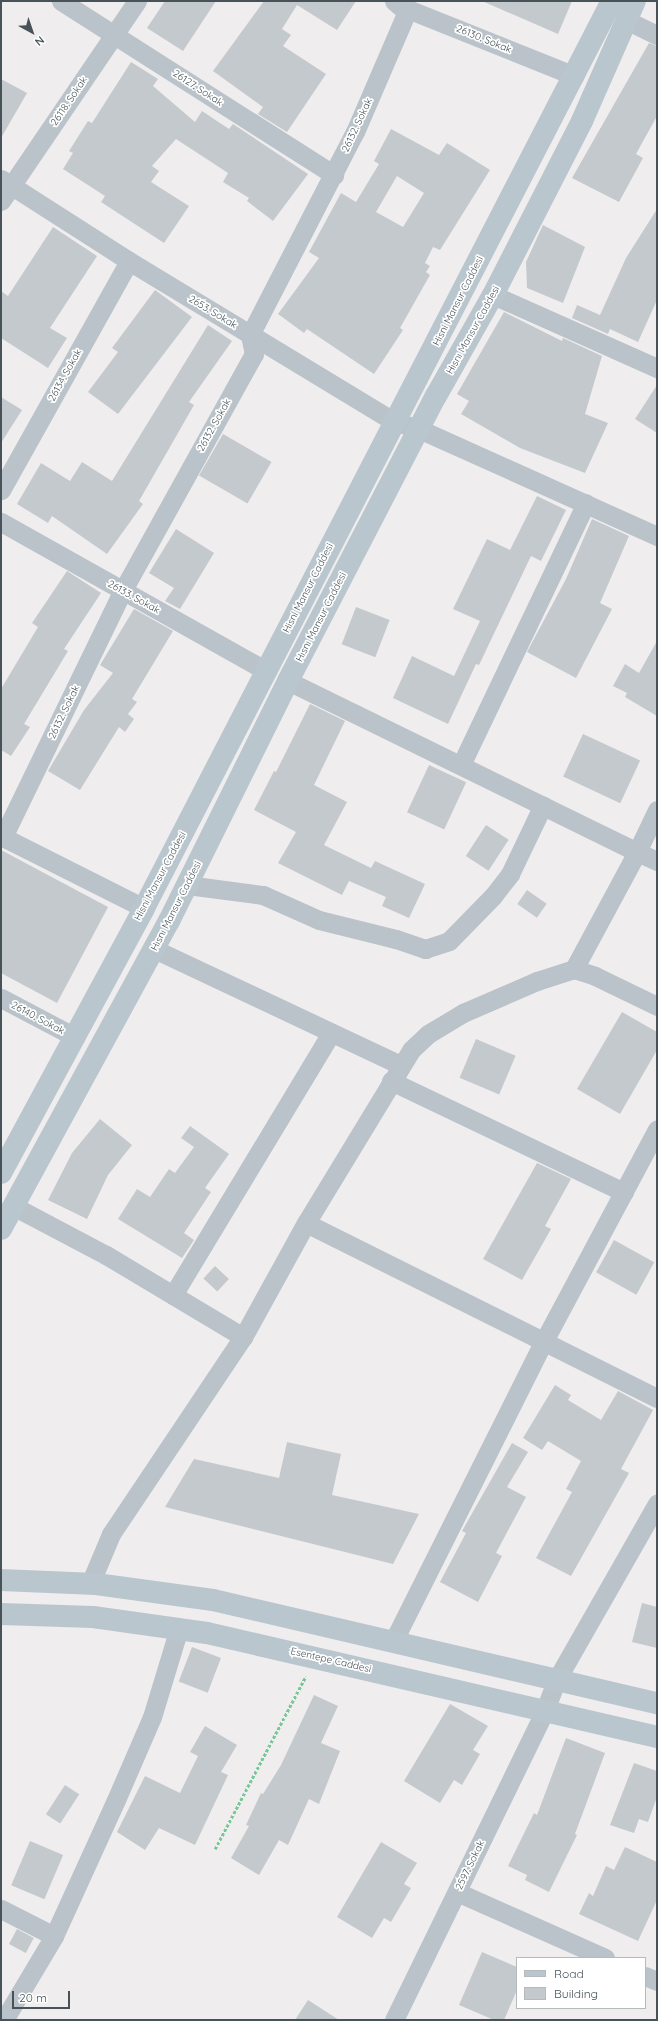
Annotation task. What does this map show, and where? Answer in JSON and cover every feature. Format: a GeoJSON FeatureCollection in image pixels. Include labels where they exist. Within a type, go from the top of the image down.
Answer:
{"type":"FeatureCollection","features":[{"type":"Feature","properties":{"kind":"main road","name":"Hisni Mansur Caddesi"},"geometry":{"type":"LineString","coordinates":[[1,1173],[144,908],[393,422],[422,371],[575,76],[612,1]]}},
{"type":"Feature","properties":{"kind":"main road","name":"Hısnı Mansur Caddesi"},"geometry":{"type":"LineString","coordinates":[[1,1229],[15,1207],[154,949],[288,681],[418,429],[493,295],[582,121],[630,10]]}},
{"type":"Feature","properties":{"kind":"main road"},"geometry":{"type":"LineString","coordinates":[[1,1580],[90,1584],[220,1601],[394,1640],[657,1703]]}},
{"type":"Feature","properties":{"kind":"main road","name":"Esentepe Caddesi"},"geometry":{"type":"LineString","coordinates":[[1,1614],[93,1617],[179,1628],[317,1656],[657,1737]]}},
{"type":"Feature","properties":{"kind":"street","name":"26127. Sokak"},"geometry":{"type":"LineString","coordinates":[[61,1],[334,175]]}},
{"type":"Feature","properties":{"kind":"street","name":"26118. Sokak"},"geometry":{"type":"LineString","coordinates":[[4,189],[137,1]]}},
{"type":"Feature","properties":{"kind":"street","name":"26130. Sokak"},"geometry":{"type":"LineString","coordinates":[[401,5],[575,76]]}},
{"type":"Feature","properties":{"kind":"street","name":"26132. Sokak"},"geometry":{"type":"LineString","coordinates":[[2,837],[123,590],[254,354],[250,334],[334,175],[401,5]]}},
{"type":"Feature","properties":{"kind":"street"},"geometry":{"type":"LineString","coordinates":[[630,10],[657,36]]}},
{"type":"Feature","properties":{"kind":"street","name":"2653. Sokak"},"geometry":{"type":"LineString","coordinates":[[4,189],[129,261],[393,422],[418,429],[657,536]]}},
{"type":"Feature","properties":{"kind":"street","name":"26134. Sokak"},"geometry":{"type":"LineString","coordinates":[[1,490],[129,261]]}},
{"type":"Feature","properties":{"kind":"street"},"geometry":{"type":"LineString","coordinates":[[493,295],[656,366]]}},
{"type":"Feature","properties":{"kind":"street"},"geometry":{"type":"LineString","coordinates":[[461,764],[586,503]]}},
{"type":"Feature","properties":{"kind":"street","name":"26133. Sokak"},"geometry":{"type":"LineString","coordinates":[[1,522],[266,671]]}},
{"type":"Feature","properties":{"kind":"street"},"geometry":{"type":"LineString","coordinates":[[288,681],[461,764],[657,861]]}},
{"type":"Feature","properties":{"kind":"street"},"geometry":{"type":"LineString","coordinates":[[187,885],[263,895],[319,920],[396,939],[425,949],[449,941],[493,896],[510,874],[543,805]]}},
{"type":"Feature","properties":{"kind":"street"},"geometry":{"type":"LineString","coordinates":[[574,969],[637,852],[657,810]]}},
{"type":"Feature","properties":{"kind":"street"},"geometry":{"type":"LineString","coordinates":[[2,837],[144,908]]}},
{"type":"Feature","properties":{"kind":"street"},"geometry":{"type":"LineString","coordinates":[[154,949],[331,1033],[396,1073],[624,1192]]}},
{"type":"Feature","properties":{"kind":"street"},"geometry":{"type":"LineString","coordinates":[[90,1584],[111,1534],[243,1337],[306,1223],[396,1073],[428,1034],[447,1020],[537,981],[574,969],[595,976],[657,1006]]}},
{"type":"Feature","properties":{"kind":"street","name":"26140. Sokak"},"geometry":{"type":"LineString","coordinates":[[1,998],[75,1037]]}},
{"type":"Feature","properties":{"kind":"street"},"geometry":{"type":"LineString","coordinates":[[174,1295],[331,1033]]}},
{"type":"Feature","properties":{"kind":"street"},"geometry":{"type":"LineString","coordinates":[[394,1640],[544,1341],[657,1129]]}},
{"type":"Feature","properties":{"kind":"street"},"geometry":{"type":"LineString","coordinates":[[15,1207],[174,1295],[243,1337]]}},
{"type":"Feature","properties":{"kind":"street"},"geometry":{"type":"LineString","coordinates":[[306,1223],[657,1398]]}},
{"type":"Feature","properties":{"kind":"street","name":"2597. Sokak"},"geometry":{"type":"LineString","coordinates":[[394,2020],[545,1710],[557,1679],[657,1504]]}},
{"type":"Feature","properties":{"kind":"street"},"geometry":{"type":"LineString","coordinates":[[4,2020],[54,1936],[152,1718],[179,1628]]}},
{"type":"Feature","properties":{"kind":"street"},"geometry":{"type":"LineString","coordinates":[[457,1892],[603,1957]]}},
{"type":"Feature","properties":{"kind":"street"},"geometry":{"type":"LineString","coordinates":[[1,1909],[54,1936]]}},
{"type":"Feature","properties":{"kind":"street"},"geometry":{"type":"LineString","coordinates":[[646,1976],[657,1981]]}},
{"type":"Feature","properties":{"kind":"path"},"geometry":{"type":"LineString","coordinates":[[215,1849],[317,1656]]}},
{"type":"Feature","properties":{"kind":"building"},"geometry":{"type":"Polygon","coordinates":[[[165,1],[216,1],[183,51],[147,28],[165,1]]]}},
{"type":"Feature","properties":{"kind":"building"},"geometry":{"type":"Polygon","coordinates":[[[264,1],[356,1],[337,30],[297,5],[282,29],[291,35],[283,46],[326,74],[287,132],[258,114],[263,107],[213,71],[264,1]]]}},
{"type":"Feature","properties":{"kind":"building"},"geometry":{"type":"Polygon","coordinates":[[[482,1],[572,1],[558,34],[482,1]]]}},
{"type":"Feature","properties":{"kind":"building"},"geometry":{"type":"Polygon","coordinates":[[[649,43],[657,46],[657,116],[636,154],[643,158],[619,202],[572,178],[649,43]]]}},
{"type":"Feature","properties":{"kind":"building"},"geometry":{"type":"Polygon","coordinates":[[[131,62],[158,79],[153,86],[195,122],[202,111],[229,129],[233,124],[308,174],[273,221],[247,201],[249,198],[223,182],[228,173],[176,139],[152,166],[159,171],[151,182],[189,206],[164,243],[101,202],[105,196],[63,169],[73,153],[69,151],[88,121],[92,123],[131,62]]]}},
{"type":"Feature","properties":{"kind":"building"},"geometry":{"type":"Polygon","coordinates":[[[1,79],[27,93],[1,138],[1,79]]]}},
{"type":"Feature","properties":{"kind":"building"},"geometry":{"type":"Polygon","coordinates":[[[391,129],[439,155],[447,143],[490,170],[440,250],[433,247],[425,263],[430,266],[426,272],[430,275],[400,328],[403,330],[374,374],[307,329],[304,333],[278,314],[319,258],[309,252],[341,193],[356,202],[379,164],[374,161],[391,129]],[[397,176],[376,212],[403,227],[424,193],[397,176]]]}},
{"type":"Feature","properties":{"kind":"building"},"geometry":{"type":"Polygon","coordinates":[[[657,209],[657,300],[638,342],[610,329],[608,334],[572,318],[577,305],[600,315],[626,258],[657,209]]]}},
{"type":"Feature","properties":{"kind":"building"},"geometry":{"type":"Polygon","coordinates":[[[543,225],[585,247],[563,303],[527,288],[526,262],[543,225]]]}},
{"type":"Feature","properties":{"kind":"building"},"geometry":{"type":"Polygon","coordinates":[[[53,227],[97,256],[50,328],[67,338],[48,368],[1,338],[1,291],[8,296],[53,227]]]}},
{"type":"Feature","properties":{"kind":"building"},"geometry":{"type":"Polygon","coordinates":[[[155,290],[192,317],[118,414],[88,392],[118,352],[112,348],[155,290]]]}},
{"type":"Feature","properties":{"kind":"building"},"geometry":{"type":"Polygon","coordinates":[[[504,312],[562,341],[563,338],[602,356],[585,414],[608,423],[585,473],[520,448],[461,414],[469,401],[457,394],[504,312]]]}},
{"type":"Feature","properties":{"kind":"building"},"geometry":{"type":"Polygon","coordinates":[[[208,325],[232,341],[189,402],[194,405],[139,501],[143,504],[107,554],[52,516],[48,523],[17,504],[41,463],[70,481],[82,462],[112,481],[208,325]]]}},
{"type":"Feature","properties":{"kind":"building"},"geometry":{"type":"Polygon","coordinates":[[[657,385],[657,433],[635,419],[657,385]]]}},
{"type":"Feature","properties":{"kind":"building"},"geometry":{"type":"Polygon","coordinates":[[[1,397],[22,410],[1,443],[1,397]]]}},
{"type":"Feature","properties":{"kind":"building"},"geometry":{"type":"Polygon","coordinates":[[[223,434],[271,462],[247,504],[199,476],[223,434]]]}},
{"type":"Feature","properties":{"kind":"building"},"geometry":{"type":"Polygon","coordinates":[[[537,496],[566,510],[541,561],[531,556],[479,665],[476,664],[448,724],[393,698],[412,656],[454,676],[480,621],[453,609],[487,539],[510,550],[537,496]]]}},
{"type":"Feature","properties":{"kind":"building"},"geometry":{"type":"Polygon","coordinates":[[[592,519],[629,536],[600,603],[612,609],[576,678],[527,652],[566,579],[592,519]]]}},
{"type":"Feature","properties":{"kind":"building"},"geometry":{"type":"Polygon","coordinates":[[[176,529],[214,553],[180,609],[165,601],[174,588],[149,573],[176,529]]]}},
{"type":"Feature","properties":{"kind":"building"},"geometry":{"type":"Polygon","coordinates":[[[67,571],[101,593],[64,649],[68,651],[24,724],[30,727],[11,756],[1,750],[1,689],[38,627],[32,623],[67,571]]]}},
{"type":"Feature","properties":{"kind":"building"},"geometry":{"type":"Polygon","coordinates":[[[356,607],[390,620],[375,657],[342,644],[356,607]]]}},
{"type":"Feature","properties":{"kind":"building"},"geometry":{"type":"Polygon","coordinates":[[[134,609],[173,631],[132,699],[137,702],[128,714],[134,719],[125,732],[119,727],[80,790],[48,771],[84,710],[113,673],[100,665],[134,609]]]}},
{"type":"Feature","properties":{"kind":"building"},"geometry":{"type":"Polygon","coordinates":[[[657,641],[657,716],[625,697],[627,693],[613,686],[625,664],[639,673],[657,641]]]}},
{"type":"Feature","properties":{"kind":"building"},"geometry":{"type":"Polygon","coordinates":[[[310,704],[345,721],[314,785],[347,802],[324,845],[371,868],[375,861],[425,884],[409,918],[382,906],[386,897],[349,881],[342,895],[278,863],[296,832],[254,810],[274,771],[276,772],[310,704]]]}},
{"type":"Feature","properties":{"kind":"building"},"geometry":{"type":"Polygon","coordinates":[[[583,734],[640,761],[620,803],[563,777],[583,734]]]}},
{"type":"Feature","properties":{"kind":"building"},"geometry":{"type":"Polygon","coordinates":[[[429,765],[466,782],[444,829],[407,812],[429,765]]]}},
{"type":"Feature","properties":{"kind":"building"},"geometry":{"type":"Polygon","coordinates":[[[486,825],[509,840],[488,871],[466,856],[486,825]]]}},
{"type":"Feature","properties":{"kind":"building"},"geometry":{"type":"Polygon","coordinates":[[[1,850],[108,907],[57,1003],[1,973],[1,850]]]}},
{"type":"Feature","properties":{"kind":"building"},"geometry":{"type":"Polygon","coordinates":[[[527,890],[547,904],[537,918],[517,904],[527,890]]]}},
{"type":"Feature","properties":{"kind":"building"},"geometry":{"type":"Polygon","coordinates":[[[622,1012],[657,1032],[657,1050],[620,1114],[577,1089],[622,1012]]]}},
{"type":"Feature","properties":{"kind":"building"},"geometry":{"type":"Polygon","coordinates":[[[476,1039],[516,1056],[499,1094],[460,1078],[476,1039]]]}},
{"type":"Feature","properties":{"kind":"building"},"geometry":{"type":"Polygon","coordinates":[[[100,1119],[132,1145],[108,1175],[87,1219],[48,1200],[72,1153],[100,1119]]]}},
{"type":"Feature","properties":{"kind":"building"},"geometry":{"type":"Polygon","coordinates":[[[190,1126],[229,1154],[205,1188],[211,1192],[184,1233],[194,1240],[182,1258],[118,1219],[137,1189],[150,1197],[169,1169],[175,1173],[194,1147],[181,1138],[190,1126]]]}},
{"type":"Feature","properties":{"kind":"building"},"geometry":{"type":"Polygon","coordinates":[[[537,1163],[571,1179],[545,1226],[551,1229],[522,1280],[483,1259],[537,1163]]]}},
{"type":"Feature","properties":{"kind":"building"},"geometry":{"type":"Polygon","coordinates":[[[614,1240],[654,1262],[636,1295],[596,1272],[614,1240]]]}},
{"type":"Feature","properties":{"kind":"building"},"geometry":{"type":"Polygon","coordinates":[[[215,1266],[229,1279],[217,1291],[203,1278],[215,1266]]]}},
{"type":"Feature","properties":{"kind":"building"},"geometry":{"type":"Polygon","coordinates":[[[555,1385],[571,1395],[568,1400],[601,1420],[618,1391],[653,1410],[621,1469],[629,1473],[571,1576],[536,1558],[572,1492],[566,1489],[581,1461],[548,1441],[542,1450],[523,1438],[555,1385]]]}},
{"type":"Feature","properties":{"kind":"building"},"geometry":{"type":"Polygon","coordinates":[[[287,1442],[341,1454],[332,1495],[419,1514],[393,1564],[165,1507],[194,1459],[279,1478],[287,1442]]]}},
{"type":"Feature","properties":{"kind":"building"},"geometry":{"type":"Polygon","coordinates":[[[512,1443],[528,1452],[507,1487],[526,1497],[496,1553],[502,1556],[478,1602],[440,1582],[466,1533],[462,1531],[512,1443]]]}},
{"type":"Feature","properties":{"kind":"building"},"geometry":{"type":"Polygon","coordinates":[[[642,1603],[657,1607],[657,1648],[632,1642],[642,1603]]]}},
{"type":"Feature","properties":{"kind":"building"},"geometry":{"type":"Polygon","coordinates":[[[192,1647],[221,1658],[208,1693],[179,1682],[192,1647]]]}},
{"type":"Feature","properties":{"kind":"building"},"geometry":{"type":"Polygon","coordinates":[[[314,1695],[338,1706],[321,1743],[340,1751],[319,1804],[309,1799],[288,1845],[279,1840],[259,1875],[231,1858],[249,1826],[246,1825],[261,1793],[263,1794],[281,1765],[314,1695]]]}},
{"type":"Feature","properties":{"kind":"building"},"geometry":{"type":"Polygon","coordinates":[[[450,1704],[488,1726],[473,1750],[480,1754],[462,1785],[454,1780],[440,1803],[404,1781],[450,1704]]]}},
{"type":"Feature","properties":{"kind":"building"},"geometry":{"type":"Polygon","coordinates":[[[205,1726],[237,1745],[221,1772],[228,1775],[195,1845],[159,1828],[145,1850],[117,1832],[145,1776],[180,1793],[198,1756],[190,1752],[205,1726]]]}},
{"type":"Feature","properties":{"kind":"building"},"geometry":{"type":"Polygon","coordinates":[[[566,1738],[605,1753],[575,1834],[577,1835],[549,1892],[525,1880],[527,1875],[508,1866],[534,1813],[537,1815],[566,1738]]]}},
{"type":"Feature","properties":{"kind":"building"},"geometry":{"type":"Polygon","coordinates":[[[634,1763],[657,1771],[657,1797],[648,1822],[639,1819],[634,1833],[610,1825],[634,1763]]]}},
{"type":"Feature","properties":{"kind":"building"},"geometry":{"type":"Polygon","coordinates":[[[65,1785],[79,1794],[60,1824],[46,1814],[65,1785]]]}},
{"type":"Feature","properties":{"kind":"building"},"geometry":{"type":"Polygon","coordinates":[[[30,1841],[63,1855],[44,1899],[11,1885],[30,1841]]]}},
{"type":"Feature","properties":{"kind":"building"},"geometry":{"type":"Polygon","coordinates":[[[381,1842],[417,1863],[404,1884],[411,1888],[391,1922],[384,1918],[372,1938],[337,1917],[381,1842]]]}},
{"type":"Feature","properties":{"kind":"building"},"geometry":{"type":"Polygon","coordinates":[[[625,1847],[657,1862],[657,1900],[638,1941],[579,1914],[589,1893],[593,1896],[606,1866],[614,1870],[625,1847]]]}},
{"type":"Feature","properties":{"kind":"building"},"geometry":{"type":"Polygon","coordinates":[[[17,1929],[34,1938],[26,1953],[9,1944],[17,1929]]]}},
{"type":"Feature","properties":{"kind":"building"},"geometry":{"type":"Polygon","coordinates":[[[482,1952],[516,1967],[516,1992],[504,2020],[494,2020],[459,2005],[482,1952]]]}},
{"type":"Feature","properties":{"kind":"building"},"geometry":{"type":"Polygon","coordinates":[[[308,2000],[339,2020],[295,2020],[308,2000]]]}}]}
